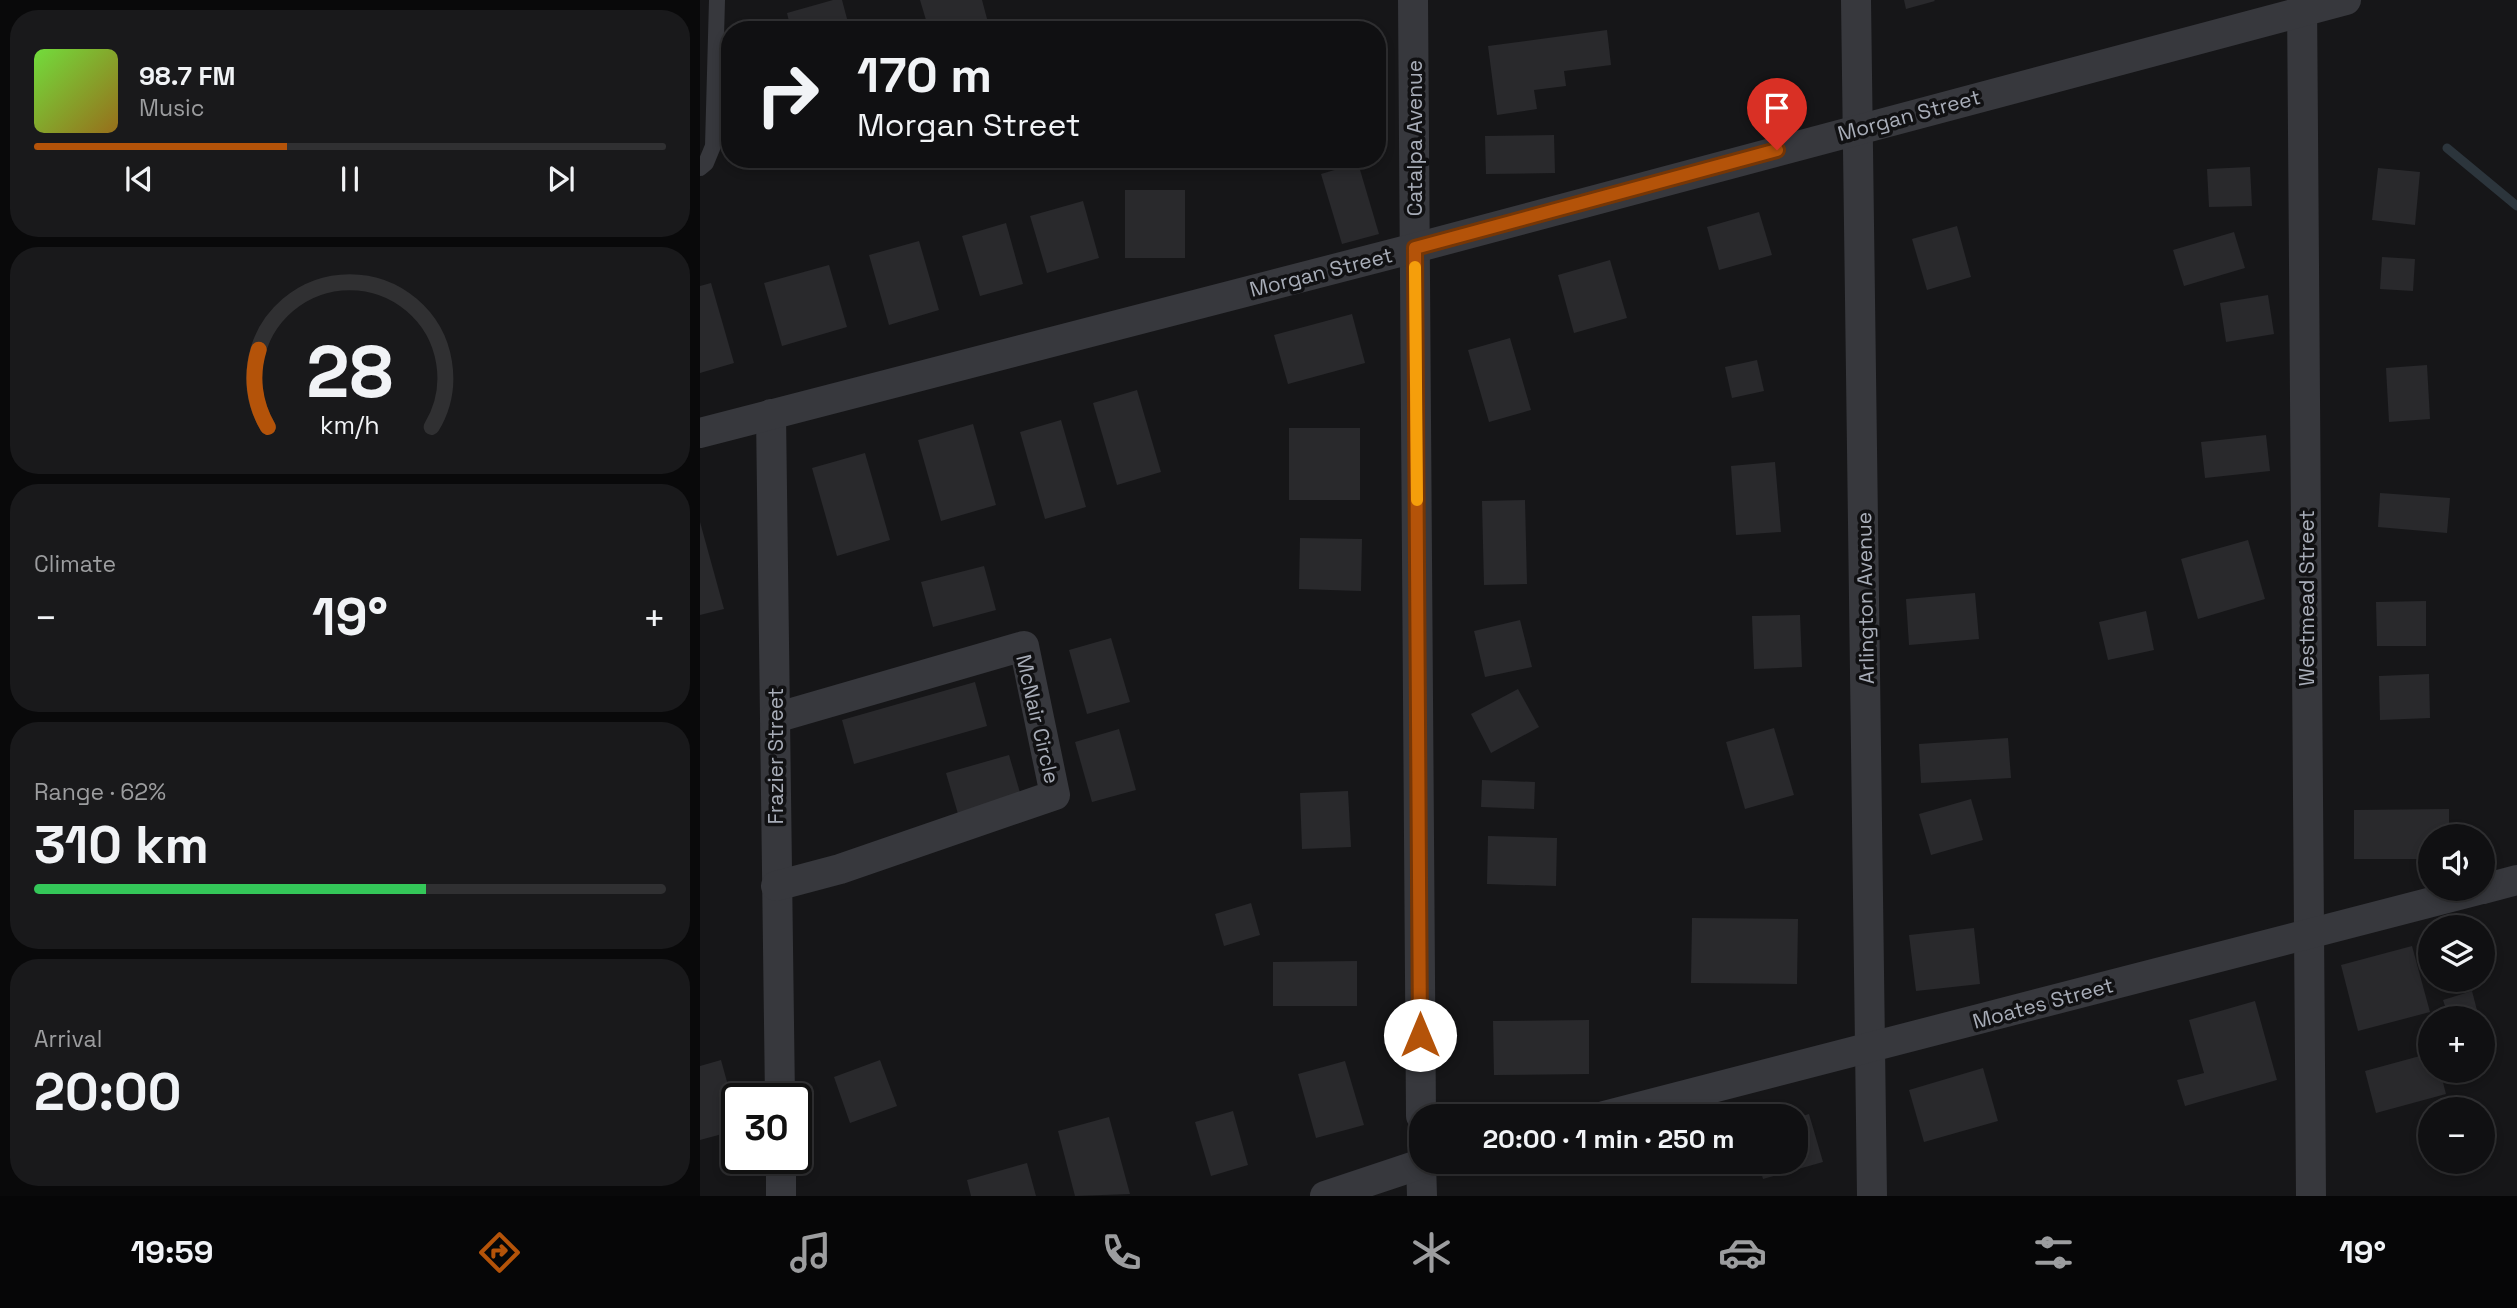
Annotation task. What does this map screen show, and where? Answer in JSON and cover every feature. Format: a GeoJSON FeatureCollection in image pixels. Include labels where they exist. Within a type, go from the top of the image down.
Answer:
{"type":"FeatureCollection","features":[{"type":"Feature","properties":{"kind":"street","name":"Catalpa Avenue"},"geometry":{"type":"LineString","coordinates":[[1413,0],[1421,1104]]}},
{"type":"Feature","properties":{"kind":"street","name":"Arlington Avenue"},"geometry":{"type":"LineString","coordinates":[[1856,0],[1872,1196]]}},
{"type":"Feature","properties":{"kind":"street","name":"Morgan Street"},"geometry":{"type":"LineString","coordinates":[[700,433],[1415,248],[2302,6],[2346,0]]}},
{"type":"Feature","properties":{"kind":"street","name":"Westmead Street"},"geometry":{"type":"LineString","coordinates":[[2302,6],[2311,1196]]}},
{"type":"Feature","properties":{"kind":"street","name":"Frazier Street"},"geometry":{"type":"LineString","coordinates":[[771,414],[780,1083]]}},
{"type":"Feature","properties":{"kind":"street","name":"McNair Circle"},"geometry":{"type":"LineString","coordinates":[[775,718],[1024,646],[1055,795],[840,869],[776,886]]}},
{"type":"Feature","properties":{"kind":"street","name":"Moates Street"},"geometry":{"type":"LineString","coordinates":[[2495,886],[2517,880]]}},
{"type":"Feature","properties":{"kind":"street","name":"Moates Street"},"geometry":{"type":"LineString","coordinates":[[1651,1104],[2436,901]]}},
{"type":"Feature","properties":{"kind":"street"},"geometry":{"type":"LineString","coordinates":[[1325,1196],[1409,1167]]}},
{"type":"Feature","properties":{"kind":"street"},"geometry":{"type":"LineString","coordinates":[[781,1174],[781,1196]]}},
{"type":"Feature","properties":{"kind":"street"},"geometry":{"type":"LineString","coordinates":[[1422,1196],[1423,1174]]}},
{"type":"Feature","properties":{"kind":"lane"},"geometry":{"type":"LineString","coordinates":[[700,168],[706,163],[713,146],[708,45],[717,0]]}},
{"type":"Feature","properties":{"kind":"building"},"geometry":{"type":"Polygon","coordinates":[[[842,0],[848,21],[789,21],[787,13],[842,0]]]}},
{"type":"Feature","properties":{"kind":"building"},"geometry":{"type":"Polygon","coordinates":[[[920,0],[982,0],[988,21],[926,21],[920,0]]]}},
{"type":"Feature","properties":{"kind":"building"},"geometry":{"type":"Polygon","coordinates":[[[1904,0],[1934,0],[1935,1],[1906,9],[1904,0]]]}},
{"type":"Feature","properties":{"kind":"building"},"geometry":{"type":"Polygon","coordinates":[[[1607,30],[1611,65],[1564,71],[1566,86],[1534,90],[1537,109],[1497,115],[1488,46],[1607,30]]]}},
{"type":"Feature","properties":{"kind":"building"},"geometry":{"type":"Polygon","coordinates":[[[1554,135],[1555,173],[1486,174],[1485,136],[1554,135]]]}},
{"type":"Feature","properties":{"kind":"building"},"geometry":{"type":"Polygon","coordinates":[[[2250,167],[2252,206],[2209,207],[2207,169],[2250,167]]]}},
{"type":"Feature","properties":{"kind":"building"},"geometry":{"type":"Polygon","coordinates":[[[1341,168],[1359,168],[1379,234],[1342,244],[1321,174],[1341,168]]]}},
{"type":"Feature","properties":{"kind":"building"},"geometry":{"type":"Polygon","coordinates":[[[2378,168],[2420,172],[2415,225],[2372,220],[2378,168]]]}},
{"type":"Feature","properties":{"kind":"building"},"geometry":{"type":"Polygon","coordinates":[[[1125,190],[1185,190],[1185,258],[1125,258],[1125,190]]]}},
{"type":"Feature","properties":{"kind":"building"},"geometry":{"type":"Polygon","coordinates":[[[1083,201],[1099,258],[1047,273],[1030,216],[1083,201]]]}},
{"type":"Feature","properties":{"kind":"building"},"geometry":{"type":"Polygon","coordinates":[[[1759,212],[1772,255],[1719,270],[1707,227],[1759,212]]]}},
{"type":"Feature","properties":{"kind":"building"},"geometry":{"type":"Polygon","coordinates":[[[1006,223],[1023,284],[980,296],[962,236],[1006,223]]]}},
{"type":"Feature","properties":{"kind":"building"},"geometry":{"type":"Polygon","coordinates":[[[1957,226],[1971,277],[1927,290],[1912,239],[1957,226]]]}},
{"type":"Feature","properties":{"kind":"building"},"geometry":{"type":"Polygon","coordinates":[[[2234,232],[2245,268],[2184,286],[2173,250],[2234,232]]]}},
{"type":"Feature","properties":{"kind":"building"},"geometry":{"type":"Polygon","coordinates":[[[919,241],[939,310],[889,325],[869,255],[919,241]]]}},
{"type":"Feature","properties":{"kind":"building"},"geometry":{"type":"Polygon","coordinates":[[[2382,257],[2415,259],[2413,291],[2380,289],[2382,257]]]}},
{"type":"Feature","properties":{"kind":"building"},"geometry":{"type":"Polygon","coordinates":[[[1610,260],[1627,318],[1574,333],[1558,275],[1610,260]]]}},
{"type":"Feature","properties":{"kind":"building"},"geometry":{"type":"Polygon","coordinates":[[[829,265],[847,327],[782,346],[764,283],[829,265]]]}},
{"type":"Feature","properties":{"kind":"building"},"geometry":{"type":"Polygon","coordinates":[[[711,283],[734,363],[700,373],[700,286],[711,283]]]}},
{"type":"Feature","properties":{"kind":"building"},"geometry":{"type":"Polygon","coordinates":[[[2268,295],[2274,334],[2226,342],[2220,303],[2268,295]]]}},
{"type":"Feature","properties":{"kind":"building"},"geometry":{"type":"Polygon","coordinates":[[[1352,314],[1365,363],[1288,384],[1274,335],[1352,314]]]}},
{"type":"Feature","properties":{"kind":"building"},"geometry":{"type":"Polygon","coordinates":[[[1510,338],[1531,410],[1489,422],[1468,350],[1510,338]]]}},
{"type":"Feature","properties":{"kind":"building"},"geometry":{"type":"Polygon","coordinates":[[[1757,360],[1764,391],[1732,398],[1725,367],[1757,360]]]}},
{"type":"Feature","properties":{"kind":"building"},"geometry":{"type":"Polygon","coordinates":[[[2427,365],[2430,419],[2389,422],[2386,368],[2427,365]]]}},
{"type":"Feature","properties":{"kind":"building"},"geometry":{"type":"Polygon","coordinates":[[[1137,390],[1161,472],[1117,485],[1093,403],[1137,390]]]}},
{"type":"Feature","properties":{"kind":"building"},"geometry":{"type":"Polygon","coordinates":[[[1061,420],[1086,507],[1045,519],[1020,432],[1061,420]]]}},
{"type":"Feature","properties":{"kind":"building"},"geometry":{"type":"Polygon","coordinates":[[[973,424],[996,505],[941,521],[918,440],[973,424]]]}},
{"type":"Feature","properties":{"kind":"building"},"geometry":{"type":"Polygon","coordinates":[[[1289,428],[1360,428],[1360,500],[1289,500],[1289,428]]]}},
{"type":"Feature","properties":{"kind":"building"},"geometry":{"type":"Polygon","coordinates":[[[2266,435],[2270,471],[2205,478],[2201,442],[2266,435]]]}},
{"type":"Feature","properties":{"kind":"building"},"geometry":{"type":"Polygon","coordinates":[[[865,453],[890,540],[837,556],[812,468],[865,453]]]}},
{"type":"Feature","properties":{"kind":"building"},"geometry":{"type":"Polygon","coordinates":[[[1775,462],[1781,532],[1736,535],[1731,466],[1775,462]]]}},
{"type":"Feature","properties":{"kind":"building"},"geometry":{"type":"Polygon","coordinates":[[[2380,493],[2450,498],[2447,533],[2378,527],[2380,493]]]}},
{"type":"Feature","properties":{"kind":"building"},"geometry":{"type":"Polygon","coordinates":[[[1525,500],[1527,584],[1484,585],[1482,501],[1525,500]]]}},
{"type":"Feature","properties":{"kind":"building"},"geometry":{"type":"Polygon","coordinates":[[[700,522],[724,609],[700,615],[700,522]]]}},
{"type":"Feature","properties":{"kind":"building"},"geometry":{"type":"Polygon","coordinates":[[[1300,538],[1362,539],[1361,591],[1299,589],[1300,538]]]}},
{"type":"Feature","properties":{"kind":"building"},"geometry":{"type":"Polygon","coordinates":[[[2248,540],[2265,599],[2198,619],[2181,559],[2248,540]]]}},
{"type":"Feature","properties":{"kind":"building"},"geometry":{"type":"Polygon","coordinates":[[[984,566],[996,610],[933,627],[921,582],[984,566]]]}},
{"type":"Feature","properties":{"kind":"building"},"geometry":{"type":"Polygon","coordinates":[[[1975,593],[1979,639],[1909,645],[1906,599],[1975,593]]]}},
{"type":"Feature","properties":{"kind":"building"},"geometry":{"type":"Polygon","coordinates":[[[2426,601],[2426,646],[2377,646],[2376,602],[2426,601]]]}},
{"type":"Feature","properties":{"kind":"building"},"geometry":{"type":"Polygon","coordinates":[[[2146,611],[2154,650],[2108,660],[2099,622],[2146,611]]]}},
{"type":"Feature","properties":{"kind":"building"},"geometry":{"type":"Polygon","coordinates":[[[1800,615],[1802,667],[1754,669],[1752,616],[1800,615]]]}},
{"type":"Feature","properties":{"kind":"building"},"geometry":{"type":"Polygon","coordinates":[[[1520,620],[1532,667],[1485,677],[1474,631],[1520,620]]]}},
{"type":"Feature","properties":{"kind":"building"},"geometry":{"type":"Polygon","coordinates":[[[1111,638],[1130,702],[1087,714],[1069,650],[1111,638]]]}},
{"type":"Feature","properties":{"kind":"building"},"geometry":{"type":"Polygon","coordinates":[[[2429,674],[2430,718],[2380,720],[2379,676],[2429,674]]]}},
{"type":"Feature","properties":{"kind":"building"},"geometry":{"type":"Polygon","coordinates":[[[975,682],[987,726],[854,764],[842,720],[975,682]]]}},
{"type":"Feature","properties":{"kind":"building"},"geometry":{"type":"Polygon","coordinates":[[[1518,689],[1539,727],[1491,753],[1471,714],[1518,689]]]}},
{"type":"Feature","properties":{"kind":"building"},"geometry":{"type":"Polygon","coordinates":[[[1774,728],[1794,795],[1745,809],[1726,742],[1774,728]]]}},
{"type":"Feature","properties":{"kind":"building"},"geometry":{"type":"Polygon","coordinates":[[[1119,729],[1136,790],[1092,802],[1075,742],[1119,729]]]}},
{"type":"Feature","properties":{"kind":"building"},"geometry":{"type":"Polygon","coordinates":[[[2008,738],[2011,778],[1921,783],[1919,744],[2008,738]]]}},
{"type":"Feature","properties":{"kind":"building"},"geometry":{"type":"Polygon","coordinates":[[[1009,755],[1021,796],[958,814],[946,773],[1009,755]]]}},
{"type":"Feature","properties":{"kind":"building"},"geometry":{"type":"Polygon","coordinates":[[[1482,780],[1535,782],[1534,809],[1481,807],[1482,780]]]}},
{"type":"Feature","properties":{"kind":"building"},"geometry":{"type":"Polygon","coordinates":[[[1348,791],[1351,847],[1302,849],[1300,793],[1348,791]]]}},
{"type":"Feature","properties":{"kind":"building"},"geometry":{"type":"Polygon","coordinates":[[[1971,799],[1983,840],[1931,855],[1919,814],[1971,799]]]}},
{"type":"Feature","properties":{"kind":"building"},"geometry":{"type":"Polygon","coordinates":[[[2449,809],[2449,824],[2418,824],[2418,859],[2354,859],[2354,810],[2449,809]]]}},
{"type":"Feature","properties":{"kind":"building"},"geometry":{"type":"Polygon","coordinates":[[[1488,836],[1557,838],[1556,886],[1487,884],[1488,836]]]}},
{"type":"Feature","properties":{"kind":"building"},"geometry":{"type":"Polygon","coordinates":[[[1251,903],[1260,935],[1224,946],[1215,914],[1251,903]]]}},
{"type":"Feature","properties":{"kind":"building"},"geometry":{"type":"Polygon","coordinates":[[[1692,918],[1798,919],[1797,984],[1691,983],[1692,918]]]}},
{"type":"Feature","properties":{"kind":"building"},"geometry":{"type":"Polygon","coordinates":[[[1974,928],[1980,984],[1916,991],[1909,935],[1974,928]]]}},
{"type":"Feature","properties":{"kind":"building"},"geometry":{"type":"Polygon","coordinates":[[[2412,946],[2418,968],[2418,992],[2425,992],[2428,1006],[2418,1006],[2418,1015],[2358,1031],[2341,965],[2412,946]]]}},
{"type":"Feature","properties":{"kind":"building"},"geometry":{"type":"Polygon","coordinates":[[[1357,961],[1357,1006],[1273,1006],[1273,962],[1357,961]]]}},
{"type":"Feature","properties":{"kind":"building"},"geometry":{"type":"Polygon","coordinates":[[[2472,992],[2476,1006],[2445,1006],[2443,1000],[2472,992]]]}},
{"type":"Feature","properties":{"kind":"building"},"geometry":{"type":"Polygon","coordinates":[[[2255,1001],[2277,1080],[2185,1106],[2177,1080],[2204,1073],[2189,1020],[2255,1001]]]}},
{"type":"Feature","properties":{"kind":"building"},"geometry":{"type":"Polygon","coordinates":[[[1589,1020],[1589,1074],[1494,1075],[1493,1021],[1589,1020]]]}},
{"type":"Feature","properties":{"kind":"building"},"geometry":{"type":"Polygon","coordinates":[[[2418,1057],[2418,1083],[2443,1083],[2446,1094],[2418,1097],[2418,1102],[2376,1113],[2365,1071],[2418,1057]]]}},
{"type":"Feature","properties":{"kind":"building"},"geometry":{"type":"Polygon","coordinates":[[[721,1060],[727,1083],[721,1083],[721,1134],[700,1140],[700,1066],[721,1060]]]}},
{"type":"Feature","properties":{"kind":"building"},"geometry":{"type":"Polygon","coordinates":[[[880,1060],[897,1106],[850,1123],[834,1077],[880,1060]]]}},
{"type":"Feature","properties":{"kind":"building"},"geometry":{"type":"Polygon","coordinates":[[[1345,1061],[1364,1125],[1316,1138],[1298,1074],[1345,1061]]]}},
{"type":"Feature","properties":{"kind":"building"},"geometry":{"type":"Polygon","coordinates":[[[1983,1068],[1998,1121],[1924,1142],[1909,1090],[1983,1068]]]}},
{"type":"Feature","properties":{"kind":"building"},"geometry":{"type":"Polygon","coordinates":[[[1233,1111],[1248,1165],[1211,1176],[1195,1122],[1233,1111]]]}},
{"type":"Feature","properties":{"kind":"building"},"geometry":{"type":"Polygon","coordinates":[[[1808,1114],[1823,1162],[1808,1166],[1808,1114]]]}},
{"type":"Feature","properties":{"kind":"building"},"geometry":{"type":"Polygon","coordinates":[[[1109,1117],[1130,1194],[1075,1196],[1058,1131],[1109,1117]]]}},
{"type":"Feature","properties":{"kind":"building"},"geometry":{"type":"Polygon","coordinates":[[[1027,1163],[1036,1196],[971,1196],[967,1180],[1027,1163]]]}},
{"type":"Feature","properties":{"kind":"building"},"geometry":{"type":"Polygon","coordinates":[[[1762,1174],[1781,1174],[1763,1179],[1762,1174]]]}},
{"type":"Feature","properties":{"kind":"waterway"},"geometry":{"type":"LineString","coordinates":[[2447,148],[2517,206]]}},
{"type":"Feature","properties":{"kind":"slow traffic"},"geometry":{"type":"LineString","coordinates":[[1415,267],[1417,500]]}},
{"type":"Feature","properties":{"kind":"route"},"geometry":{"type":"LineString","coordinates":[[1420,1035],[1415,248],[1777,150]]}}]}
